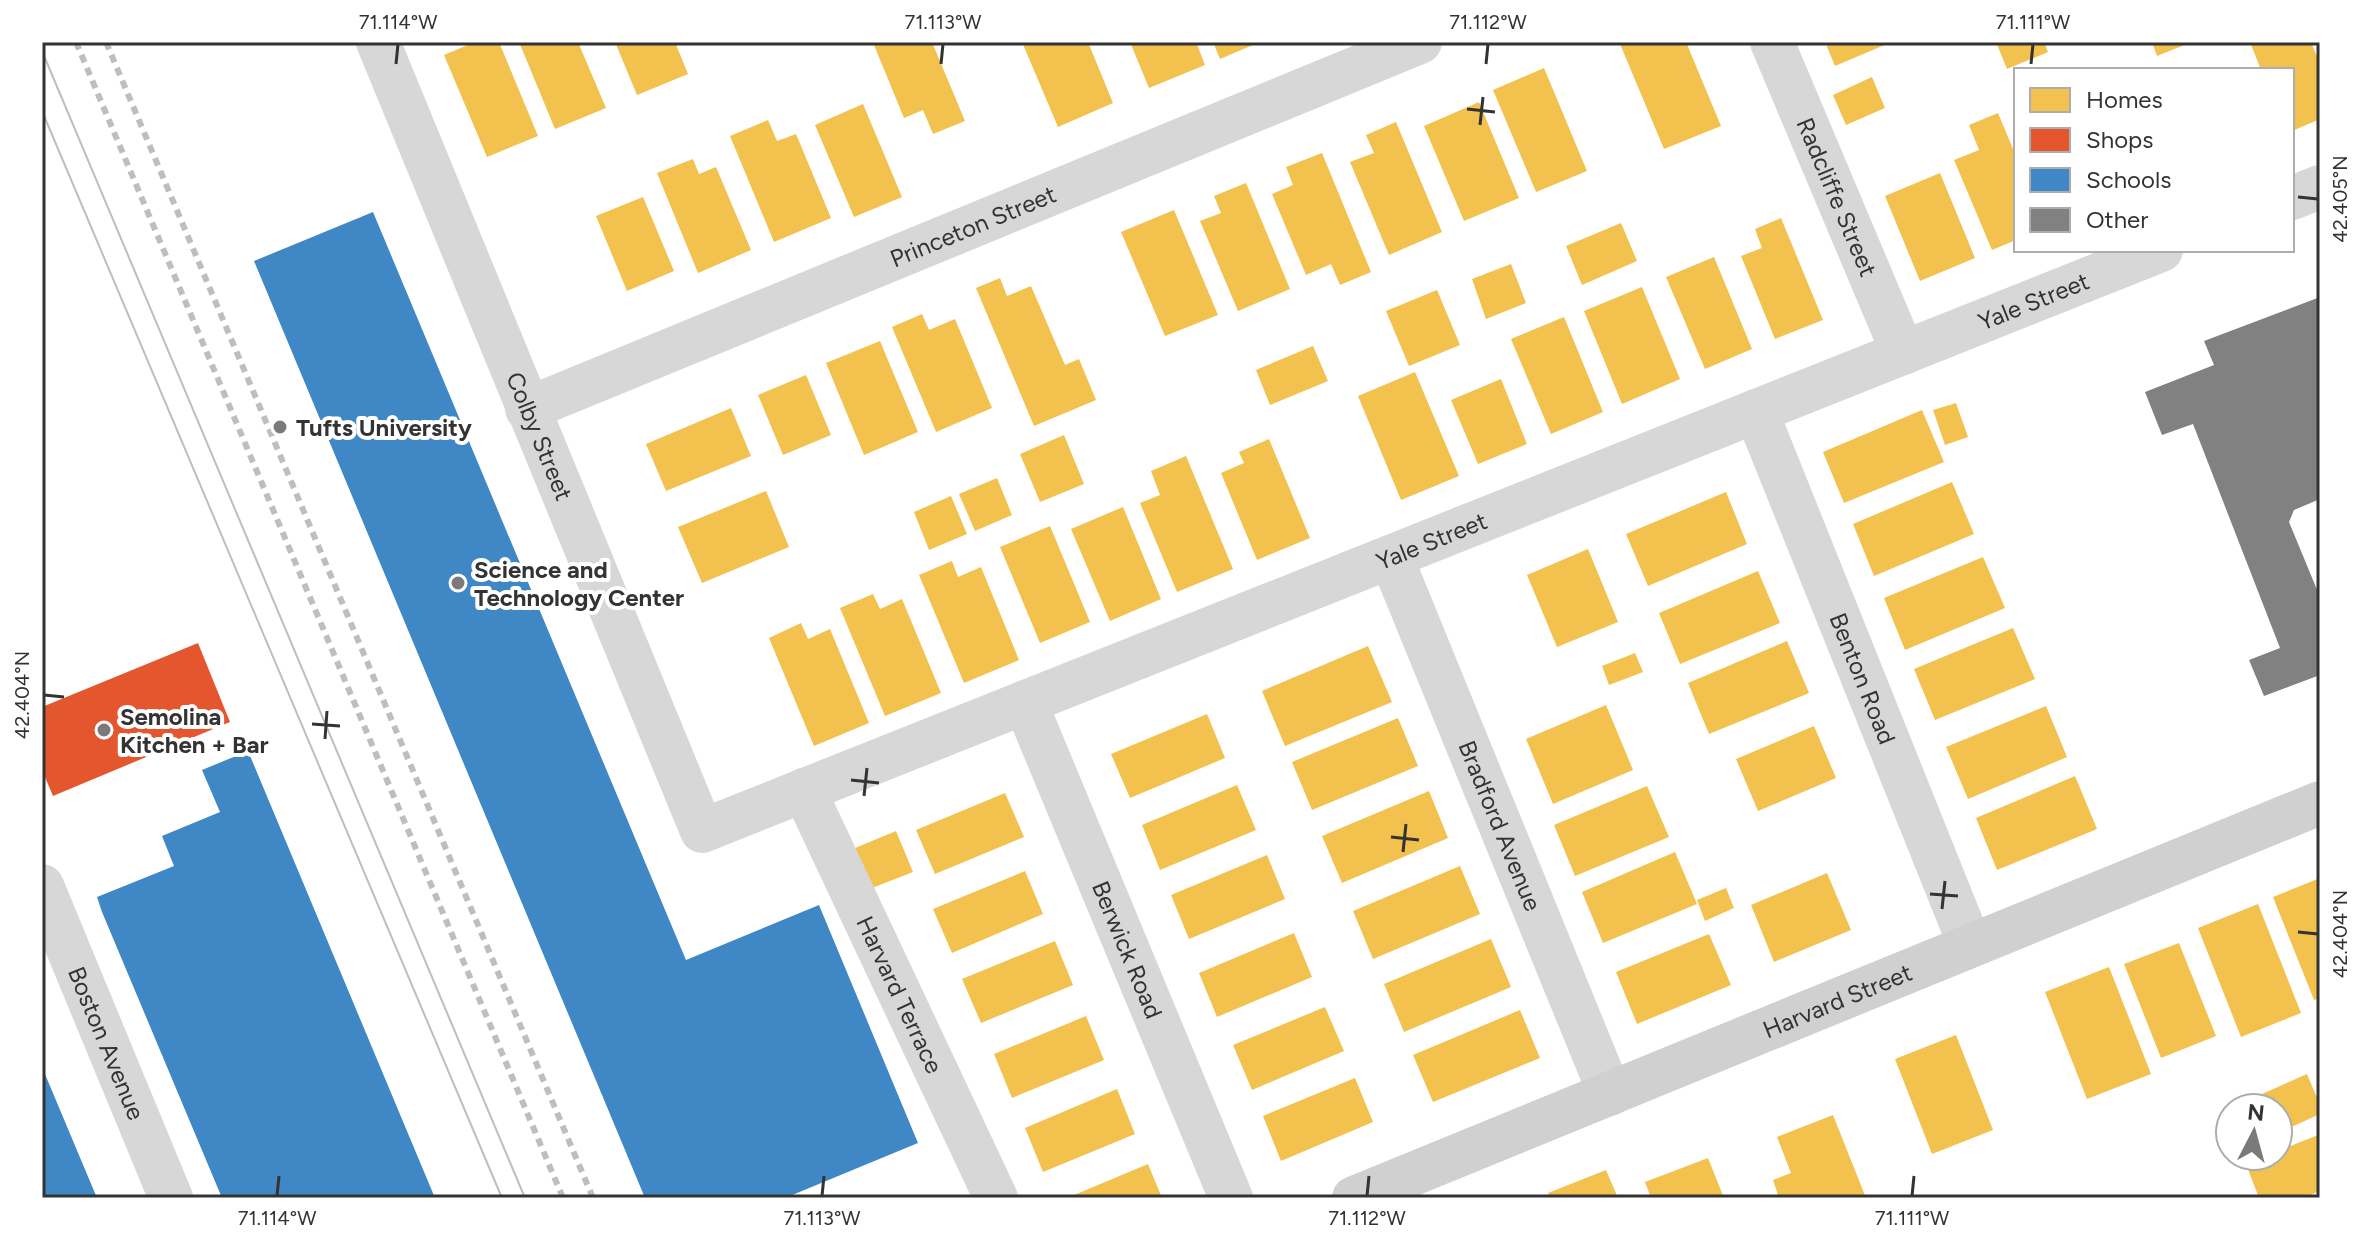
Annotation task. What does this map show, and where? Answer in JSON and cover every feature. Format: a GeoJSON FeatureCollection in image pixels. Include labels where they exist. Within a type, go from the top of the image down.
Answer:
{"type":"FeatureCollection","features":[{"type":"Feature","properties":{"kind":"main road","name":"Harvard Street"},"geometry":{"type":"LineString","coordinates":[[1354,1198],[2320,803]]}},
{"type":"Feature","properties":{"kind":"street","name":"Colby Street"},"geometry":{"type":"LineString","coordinates":[[378,42],[702,831]]}},
{"type":"Feature","properties":{"kind":"street","name":"Princeton Street"},"geometry":{"type":"LineString","coordinates":[[527,409],[1420,42]]}},
{"type":"Feature","properties":{"kind":"street","name":"Radcliffe Street"},"geometry":{"type":"LineString","coordinates":[[1772,42],[1903,353]]}},
{"type":"Feature","properties":{"kind":"street"},"geometry":{"type":"LineString","coordinates":[[2294,197],[2320,187]]}},
{"type":"Feature","properties":{"kind":"street","name":"Yale Street"},"geometry":{"type":"LineString","coordinates":[[702,831],[2156,252]]}},
{"type":"Feature","properties":{"kind":"street","name":"Benton Road"},"geometry":{"type":"LineString","coordinates":[[1756,411],[1970,945]]}},
{"type":"Feature","properties":{"kind":"street","name":"Bradford Avenue"},"geometry":{"type":"LineString","coordinates":[[1391,557],[1610,1094]]}},
{"type":"Feature","properties":{"kind":"street","name":"Berwick Road"},"geometry":{"type":"LineString","coordinates":[[1025,702],[1231,1198]]}},
{"type":"Feature","properties":{"kind":"street","name":"Harvard Terrace"},"geometry":{"type":"LineString","coordinates":[[804,790],[996,1198]]}},
{"type":"Feature","properties":{"kind":"street","name":"Boston Avenue"},"geometry":{"type":"LineString","coordinates":[[42,886],[171,1198]]}},
{"type":"Feature","properties":{"kind":"building: Homes"},"geometry":{"type":"Polygon","coordinates":[[[475,42],[499,42],[538,136],[487,157],[444,55],[475,42]]]}},
{"type":"Feature","properties":{"kind":"building: Homes"},"geometry":{"type":"Polygon","coordinates":[[[519,42],[578,42],[606,108],[555,129],[519,42]]]}},
{"type":"Feature","properties":{"kind":"building: Homes"},"geometry":{"type":"Polygon","coordinates":[[[615,42],[675,42],[688,74],[637,95],[615,42]]]}},
{"type":"Feature","properties":{"kind":"building: Homes"},"geometry":{"type":"Polygon","coordinates":[[[882,42],[932,42],[965,121],[933,134],[923,110],[904,118],[874,45],[882,42]]]}},
{"type":"Feature","properties":{"kind":"building: Homes"},"geometry":{"type":"Polygon","coordinates":[[[1022,42],[1088,42],[1113,103],[1058,127],[1022,42]]]}},
{"type":"Feature","properties":{"kind":"building: Homes"},"geometry":{"type":"Polygon","coordinates":[[[1130,42],[1196,42],[1205,65],[1149,88],[1130,42]]]}},
{"type":"Feature","properties":{"kind":"building: Homes"},"geometry":{"type":"Polygon","coordinates":[[[1213,42],[1260,42],[1220,59],[1213,42]]]}},
{"type":"Feature","properties":{"kind":"building: Homes"},"geometry":{"type":"Polygon","coordinates":[[[1686,42],[1721,126],[1664,149],[1620,44],[1686,42]]]}},
{"type":"Feature","properties":{"kind":"building: Homes"},"geometry":{"type":"Polygon","coordinates":[[[1825,42],[1886,42],[1887,44],[1835,66],[1825,42]]]}},
{"type":"Feature","properties":{"kind":"building: Homes"},"geometry":{"type":"Polygon","coordinates":[[[1996,42],[2044,42],[2048,52],[2007,69],[1996,42]]]}},
{"type":"Feature","properties":{"kind":"building: Homes"},"geometry":{"type":"Polygon","coordinates":[[[2152,42],[2192,42],[2157,56],[2152,42]]]}},
{"type":"Feature","properties":{"kind":"building: Homes"},"geometry":{"type":"Polygon","coordinates":[[[2250,42],[2311,42],[2320,64],[2320,119],[2294,130],[2294,68],[2260,68],[2250,42]]]}},
{"type":"Feature","properties":{"kind":"building: Homes"},"geometry":{"type":"Polygon","coordinates":[[[1544,68],[1587,171],[1536,192],[1493,90],[1544,68]]]}},
{"type":"Feature","properties":{"kind":"building: Homes"},"geometry":{"type":"Polygon","coordinates":[[[1872,77],[1885,108],[1846,125],[1833,95],[1872,77]]]}},
{"type":"Feature","properties":{"kind":"building: Homes"},"geometry":{"type":"Polygon","coordinates":[[[1479,102],[1519,198],[1464,221],[1424,126],[1479,102]]]}},
{"type":"Feature","properties":{"kind":"building: Homes"},"geometry":{"type":"Polygon","coordinates":[[[863,104],[902,197],[854,217],[815,125],[863,104]]]}},
{"type":"Feature","properties":{"kind":"building: Homes"},"geometry":{"type":"Polygon","coordinates":[[[1998,113],[2014,151],[2014,241],[1992,250],[1954,160],[1979,150],[1969,125],[1998,113]]]}},
{"type":"Feature","properties":{"kind":"building: Homes"},"geometry":{"type":"Polygon","coordinates":[[[768,120],[777,141],[796,134],[831,218],[774,242],[730,136],[768,120]]]}},
{"type":"Feature","properties":{"kind":"building: Homes"},"geometry":{"type":"Polygon","coordinates":[[[1396,122],[1442,232],[1389,255],[1350,162],[1374,153],[1366,135],[1396,122]]]}},
{"type":"Feature","properties":{"kind":"building: Homes"},"geometry":{"type":"Polygon","coordinates":[[[1322,153],[1371,272],[1340,285],[1331,264],[1306,275],[1272,194],[1293,185],[1286,167],[1322,153]]]}},
{"type":"Feature","properties":{"kind":"building: Homes"},"geometry":{"type":"Polygon","coordinates":[[[693,159],[699,174],[716,167],[751,250],[698,273],[657,173],[693,159]]]}},
{"type":"Feature","properties":{"kind":"building: Homes"},"geometry":{"type":"Polygon","coordinates":[[[1940,173],[1975,258],[1920,281],[1885,196],[1940,173]]]}},
{"type":"Feature","properties":{"kind":"building: Homes"},"geometry":{"type":"Polygon","coordinates":[[[1246,183],[1290,289],[1238,311],[1200,221],[1221,213],[1214,196],[1246,183]]]}},
{"type":"Feature","properties":{"kind":"building: Homes"},"geometry":{"type":"Polygon","coordinates":[[[643,197],[674,271],[627,291],[596,216],[643,197]]]}},
{"type":"Feature","properties":{"kind":"building: Homes"},"geometry":{"type":"Polygon","coordinates":[[[1174,210],[1218,315],[1165,336],[1121,232],[1174,210]]]}},
{"type":"Feature","properties":{"kind":"building: Homes"},"geometry":{"type":"Polygon","coordinates":[[[1781,218],[1823,320],[1775,339],[1741,256],[1762,248],[1755,229],[1781,218]]]}},
{"type":"Feature","properties":{"kind":"building: Homes"},"geometry":{"type":"Polygon","coordinates":[[[1621,223],[1637,261],[1582,285],[1566,246],[1621,223]]]}},
{"type":"Feature","properties":{"kind":"building: Homes"},"geometry":{"type":"Polygon","coordinates":[[[1714,257],[1752,349],[1705,369],[1666,277],[1714,257]]]}},
{"type":"Feature","properties":{"kind":"building: Homes"},"geometry":{"type":"Polygon","coordinates":[[[1511,264],[1526,303],[1486,319],[1472,279],[1511,264]]]}},
{"type":"Feature","properties":{"kind":"building: Homes"},"geometry":{"type":"Polygon","coordinates":[[[1000,278],[1007,296],[1031,286],[1065,365],[1079,359],[1096,400],[1034,426],[976,288],[1000,278]]]}},
{"type":"Feature","properties":{"kind":"building: Homes"},"geometry":{"type":"Polygon","coordinates":[[[1642,287],[1680,379],[1622,404],[1584,311],[1642,287]]]}},
{"type":"Feature","properties":{"kind":"building: Homes"},"geometry":{"type":"Polygon","coordinates":[[[1437,290],[1460,345],[1409,366],[1386,311],[1437,290]]]}},
{"type":"Feature","properties":{"kind":"building: Homes"},"geometry":{"type":"Polygon","coordinates":[[[922,314],[929,330],[955,319],[992,408],[936,432],[892,327],[922,314]]]}},
{"type":"Feature","properties":{"kind":"building: Homes"},"geometry":{"type":"Polygon","coordinates":[[[1564,317],[1603,412],[1551,434],[1511,339],[1564,317]]]}},
{"type":"Feature","properties":{"kind":"building: Homes"},"geometry":{"type":"Polygon","coordinates":[[[880,341],[918,432],[864,455],[826,363],[880,341]]]}},
{"type":"Feature","properties":{"kind":"building: Homes"},"geometry":{"type":"Polygon","coordinates":[[[1313,346],[1328,381],[1270,405],[1256,370],[1313,346]]]}},
{"type":"Feature","properties":{"kind":"building: Homes"},"geometry":{"type":"Polygon","coordinates":[[[1415,372],[1459,476],[1401,500],[1358,396],[1415,372]]]}},
{"type":"Feature","properties":{"kind":"building: Homes"},"geometry":{"type":"Polygon","coordinates":[[[806,375],[831,435],[783,455],[758,395],[806,375]]]}},
{"type":"Feature","properties":{"kind":"building: Homes"},"geometry":{"type":"Polygon","coordinates":[[[1501,379],[1527,444],[1478,464],[1451,400],[1501,379]]]}},
{"type":"Feature","properties":{"kind":"building: Homes"},"geometry":{"type":"Polygon","coordinates":[[[1956,403],[1968,437],[1945,445],[1933,410],[1956,403]]]}},
{"type":"Feature","properties":{"kind":"building: Homes"},"geometry":{"type":"Polygon","coordinates":[[[731,408],[751,456],[666,491],[646,444],[731,408]]]}},
{"type":"Feature","properties":{"kind":"building: Homes"},"geometry":{"type":"Polygon","coordinates":[[[1922,410],[1944,462],[1844,503],[1823,452],[1922,410]]]}},
{"type":"Feature","properties":{"kind":"building: Homes"},"geometry":{"type":"Polygon","coordinates":[[[1064,435],[1084,484],[1040,502],[1020,454],[1064,435]]]}},
{"type":"Feature","properties":{"kind":"building: Homes"},"geometry":{"type":"Polygon","coordinates":[[[1269,439],[1310,538],[1257,560],[1221,473],[1244,463],[1239,452],[1269,439]]]}},
{"type":"Feature","properties":{"kind":"building: Homes"},"geometry":{"type":"Polygon","coordinates":[[[1186,456],[1233,569],[1177,592],[1140,503],[1160,495],[1151,471],[1186,456]]]}},
{"type":"Feature","properties":{"kind":"building: Homes"},"geometry":{"type":"Polygon","coordinates":[[[997,478],[1012,515],[975,531],[959,494],[997,478]]]}},
{"type":"Feature","properties":{"kind":"building: Homes"},"geometry":{"type":"Polygon","coordinates":[[[1952,482],[1974,534],[1874,576],[1853,524],[1952,482]]]}},
{"type":"Feature","properties":{"kind":"building: Homes"},"geometry":{"type":"Polygon","coordinates":[[[766,491],[789,547],[702,583],[678,527],[766,491]]]}},
{"type":"Feature","properties":{"kind":"building: Homes"},"geometry":{"type":"Polygon","coordinates":[[[1726,492],[1747,544],[1648,586],[1626,534],[1726,492]]]}},
{"type":"Feature","properties":{"kind":"building: Homes"},"geometry":{"type":"Polygon","coordinates":[[[951,496],[967,534],[929,550],[914,512],[951,496]]]}},
{"type":"Feature","properties":{"kind":"building: Homes"},"geometry":{"type":"Polygon","coordinates":[[[1123,507],[1161,599],[1110,621],[1071,529],[1123,507]]]}},
{"type":"Feature","properties":{"kind":"building: Homes"},"geometry":{"type":"Polygon","coordinates":[[[1050,526],[1090,622],[1040,643],[1000,547],[1050,526]]]}},
{"type":"Feature","properties":{"kind":"building: Homes"},"geometry":{"type":"Polygon","coordinates":[[[1588,549],[1618,622],[1557,647],[1527,575],[1588,549]]]}},
{"type":"Feature","properties":{"kind":"building: Homes"},"geometry":{"type":"Polygon","coordinates":[[[1983,557],[2005,608],[1905,650],[1884,598],[1983,557]]]}},
{"type":"Feature","properties":{"kind":"building: Homes"},"geometry":{"type":"Polygon","coordinates":[[[952,561],[958,577],[981,567],[1019,660],[964,683],[919,575],[952,561]]]}},
{"type":"Feature","properties":{"kind":"building: Homes"},"geometry":{"type":"Polygon","coordinates":[[[1758,571],[1780,623],[1680,664],[1659,613],[1758,571]]]}},
{"type":"Feature","properties":{"kind":"building: Homes"},"geometry":{"type":"Polygon","coordinates":[[[873,594],[880,609],[902,599],[941,693],[885,716],[840,608],[873,594]]]}},
{"type":"Feature","properties":{"kind":"building: Homes"},"geometry":{"type":"Polygon","coordinates":[[[801,623],[808,639],[830,629],[869,723],[814,746],[769,638],[801,623]]]}},
{"type":"Feature","properties":{"kind":"building: Homes"},"geometry":{"type":"Polygon","coordinates":[[[2013,628],[2035,679],[1935,720],[1914,669],[2013,628]]]}},
{"type":"Feature","properties":{"kind":"building: Homes"},"geometry":{"type":"Polygon","coordinates":[[[1787,641],[1809,693],[1709,734],[1688,683],[1787,641]]]}},
{"type":"Feature","properties":{"kind":"building: Homes"},"geometry":{"type":"Polygon","coordinates":[[[1368,646],[1392,702],[1285,746],[1262,691],[1368,646]]]}},
{"type":"Feature","properties":{"kind":"building: Homes"},"geometry":{"type":"Polygon","coordinates":[[[1635,653],[1643,672],[1609,685],[1602,666],[1635,653]]]}},
{"type":"Feature","properties":{"kind":"building: Homes"},"geometry":{"type":"Polygon","coordinates":[[[1606,705],[1633,770],[1553,804],[1526,739],[1606,705]]]}},
{"type":"Feature","properties":{"kind":"building: Homes"},"geometry":{"type":"Polygon","coordinates":[[[2046,706],[2067,757],[1968,799],[1946,747],[2046,706]]]}},
{"type":"Feature","properties":{"kind":"building: Homes"},"geometry":{"type":"Polygon","coordinates":[[[1207,714],[1225,758],[1130,798],[1111,754],[1207,714]]]}},
{"type":"Feature","properties":{"kind":"building: Homes"},"geometry":{"type":"Polygon","coordinates":[[[1398,718],[1418,766],[1312,810],[1292,762],[1398,718]]]}},
{"type":"Feature","properties":{"kind":"building: Homes"},"geometry":{"type":"Polygon","coordinates":[[[1814,726],[1836,778],[1758,811],[1736,759],[1814,726]]]}},
{"type":"Feature","properties":{"kind":"building: Homes"},"geometry":{"type":"Polygon","coordinates":[[[2075,776],[2097,829],[1997,870],[1976,818],[2075,776]]]}},
{"type":"Feature","properties":{"kind":"building: Homes"},"geometry":{"type":"Polygon","coordinates":[[[1237,785],[1256,830],[1160,870],[1142,825],[1237,785]]]}},
{"type":"Feature","properties":{"kind":"building: Homes"},"geometry":{"type":"Polygon","coordinates":[[[1647,786],[1669,837],[1575,876],[1554,825],[1647,786]]]}},
{"type":"Feature","properties":{"kind":"building: Homes"},"geometry":{"type":"Polygon","coordinates":[[[1429,791],[1448,838],[1342,883],[1322,836],[1429,791]]]}},
{"type":"Feature","properties":{"kind":"building: Homes"},"geometry":{"type":"Polygon","coordinates":[[[1005,793],[1024,837],[935,874],[916,830],[1005,793]]]}},
{"type":"Feature","properties":{"kind":"building: Homes"},"geometry":{"type":"Polygon","coordinates":[[[896,831],[913,872],[872,888],[855,848],[896,831]]]}},
{"type":"Feature","properties":{"kind":"building: Homes"},"geometry":{"type":"Polygon","coordinates":[[[1675,852],[1697,904],[1603,943],[1582,892],[1675,852]]]}},
{"type":"Feature","properties":{"kind":"building: Homes"},"geometry":{"type":"Polygon","coordinates":[[[1267,855],[1285,899],[1189,939],[1171,895],[1267,855]]]}},
{"type":"Feature","properties":{"kind":"building: Homes"},"geometry":{"type":"Polygon","coordinates":[[[1460,866],[1480,914],[1373,959],[1353,911],[1460,866]]]}},
{"type":"Feature","properties":{"kind":"building: Homes"},"geometry":{"type":"Polygon","coordinates":[[[1025,871],[1043,914],[952,953],[933,909],[1025,871]]]}},
{"type":"Feature","properties":{"kind":"building: Homes"},"geometry":{"type":"Polygon","coordinates":[[[1827,873],[1851,930],[1774,962],[1751,905],[1827,873]]]}},
{"type":"Feature","properties":{"kind":"building: Homes"},"geometry":{"type":"Polygon","coordinates":[[[2320,878],[2320,998],[2314,1000],[2273,897],[2320,878]]]}},
{"type":"Feature","properties":{"kind":"building: Homes"},"geometry":{"type":"Polygon","coordinates":[[[1726,888],[1734,908],[1705,921],[1697,900],[1726,888]]]}},
{"type":"Feature","properties":{"kind":"building: Homes"},"geometry":{"type":"Polygon","coordinates":[[[2258,904],[2301,1013],[2241,1037],[2198,928],[2258,904]]]}},
{"type":"Feature","properties":{"kind":"building: Homes"},"geometry":{"type":"Polygon","coordinates":[[[1294,933],[1312,977],[1217,1017],[1199,973],[1294,933]]]}},
{"type":"Feature","properties":{"kind":"building: Homes"},"geometry":{"type":"Polygon","coordinates":[[[1709,934],[1731,985],[1637,1024],[1616,972],[1709,934]]]}},
{"type":"Feature","properties":{"kind":"building: Homes"},"geometry":{"type":"Polygon","coordinates":[[[1491,939],[1511,987],[1404,1032],[1384,984],[1491,939]]]}},
{"type":"Feature","properties":{"kind":"building: Homes"},"geometry":{"type":"Polygon","coordinates":[[[1055,941],[1073,985],[981,1023],[962,979],[1055,941]]]}},
{"type":"Feature","properties":{"kind":"building: Homes"},"geometry":{"type":"Polygon","coordinates":[[[2179,943],[2216,1036],[2161,1058],[2124,964],[2179,943]]]}},
{"type":"Feature","properties":{"kind":"building: Homes"},"geometry":{"type":"Polygon","coordinates":[[[2109,967],[2151,1074],[2087,1099],[2045,992],[2109,967]]]}},
{"type":"Feature","properties":{"kind":"building: Homes"},"geometry":{"type":"Polygon","coordinates":[[[1325,1007],[1344,1051],[1252,1090],[1233,1045],[1325,1007]]]}},
{"type":"Feature","properties":{"kind":"building: Homes"},"geometry":{"type":"Polygon","coordinates":[[[1520,1010],[1540,1058],[1433,1102],[1413,1055],[1520,1010]]]}},
{"type":"Feature","properties":{"kind":"building: Homes"},"geometry":{"type":"Polygon","coordinates":[[[1086,1016],[1104,1060],[1012,1098],[994,1054],[1086,1016]]]}},
{"type":"Feature","properties":{"kind":"building: Homes"},"geometry":{"type":"Polygon","coordinates":[[[1956,1035],[1993,1130],[1932,1154],[1895,1059],[1956,1035]]]}},
{"type":"Feature","properties":{"kind":"building: Homes"},"geometry":{"type":"Polygon","coordinates":[[[2307,1074],[2320,1105],[2320,1114],[2294,1126],[2294,1092],[2266,1092],[2307,1074]]]}},
{"type":"Feature","properties":{"kind":"building: Homes"},"geometry":{"type":"Polygon","coordinates":[[[1355,1078],[1373,1122],[1281,1161],[1263,1116],[1355,1078]]]}},
{"type":"Feature","properties":{"kind":"building: Homes"},"geometry":{"type":"Polygon","coordinates":[[[1117,1089],[1135,1134],[1043,1172],[1025,1128],[1117,1089]]]}},
{"type":"Feature","properties":{"kind":"building: Homes"},"geometry":{"type":"Polygon","coordinates":[[[1833,1115],[1866,1198],[1779,1198],[1773,1180],[1791,1173],[1777,1137],[1833,1115]]]}},
{"type":"Feature","properties":{"kind":"building: Homes"},"geometry":{"type":"Polygon","coordinates":[[[2318,1135],[2320,1191],[2303,1198],[2259,1198],[2249,1172],[2294,1172],[2294,1145],[2318,1135]]]}},
{"type":"Feature","properties":{"kind":"building: Homes"},"geometry":{"type":"Polygon","coordinates":[[[1708,1158],[1724,1198],[1651,1198],[1645,1182],[1708,1158]]]}},
{"type":"Feature","properties":{"kind":"building: Homes"},"geometry":{"type":"Polygon","coordinates":[[[1148,1164],[1162,1198],[1067,1198],[1148,1164]]]}},
{"type":"Feature","properties":{"kind":"building: Homes"},"geometry":{"type":"Polygon","coordinates":[[[1606,1170],[1618,1198],[1550,1198],[1548,1193],[1606,1170]]]}},
{"type":"Feature","properties":{"kind":"building: Shops"},"geometry":{"type":"Polygon","coordinates":[[[198,643],[230,722],[53,796],[42,770],[42,707],[198,643]]]}},
{"type":"Feature","properties":{"kind":"building: Schools","name":"Science and Technology Center"},"geometry":{"type":"Polygon","coordinates":[[[373,212],[686,960],[819,905],[918,1143],[785,1198],[645,1198],[254,261],[373,212]]]}},
{"type":"Feature","properties":{"kind":"building: Schools"},"geometry":{"type":"Polygon","coordinates":[[[248,751],[435,1198],[222,1198],[102,912],[97,897],[174,866],[162,836],[220,812],[202,770],[248,751]]]}},
{"type":"Feature","properties":{"kind":"building: Schools"},"geometry":{"type":"Polygon","coordinates":[[[42,1067],[97,1198],[42,1198],[42,1067]]]}},
{"type":"Feature","properties":{"kind":"building: Other"},"geometry":{"type":"Polygon","coordinates":[[[2320,297],[2320,499],[2294,510],[2289,522],[2320,597],[2320,675],[2264,696],[2249,660],[2280,648],[2193,424],[2162,435],[2145,392],[2214,365],[2204,341],[2320,297]]]}},
{"type":"Feature","properties":{"kind":"tram line"},"geometry":{"type":"LineString","coordinates":[[42,51],[525,1198]]}},
{"type":"Feature","properties":{"kind":"tram line"},"geometry":{"type":"LineString","coordinates":[[42,111],[502,1198]]}},
{"type":"Feature","properties":{"kind":"railway"},"geometry":{"type":"LineString","coordinates":[[76,42],[563,1198]]}},
{"type":"Feature","properties":{"kind":"railway"},"geometry":{"type":"LineString","coordinates":[[106,42],[593,1198]]}},
{"type":"Feature","properties":{"kind":"place","name":"Tufts University"},"geometry":{"type":"Point","coordinates":[280,427]}},
{"type":"Feature","properties":{"kind":"place","name":"Science and Technology Center"},"geometry":{"type":"Point","coordinates":[458,583]}},
{"type":"Feature","properties":{"kind":"place","name":"Semolina Kitchen + Bar"},"geometry":{"type":"Point","coordinates":[104,730]}}]}
